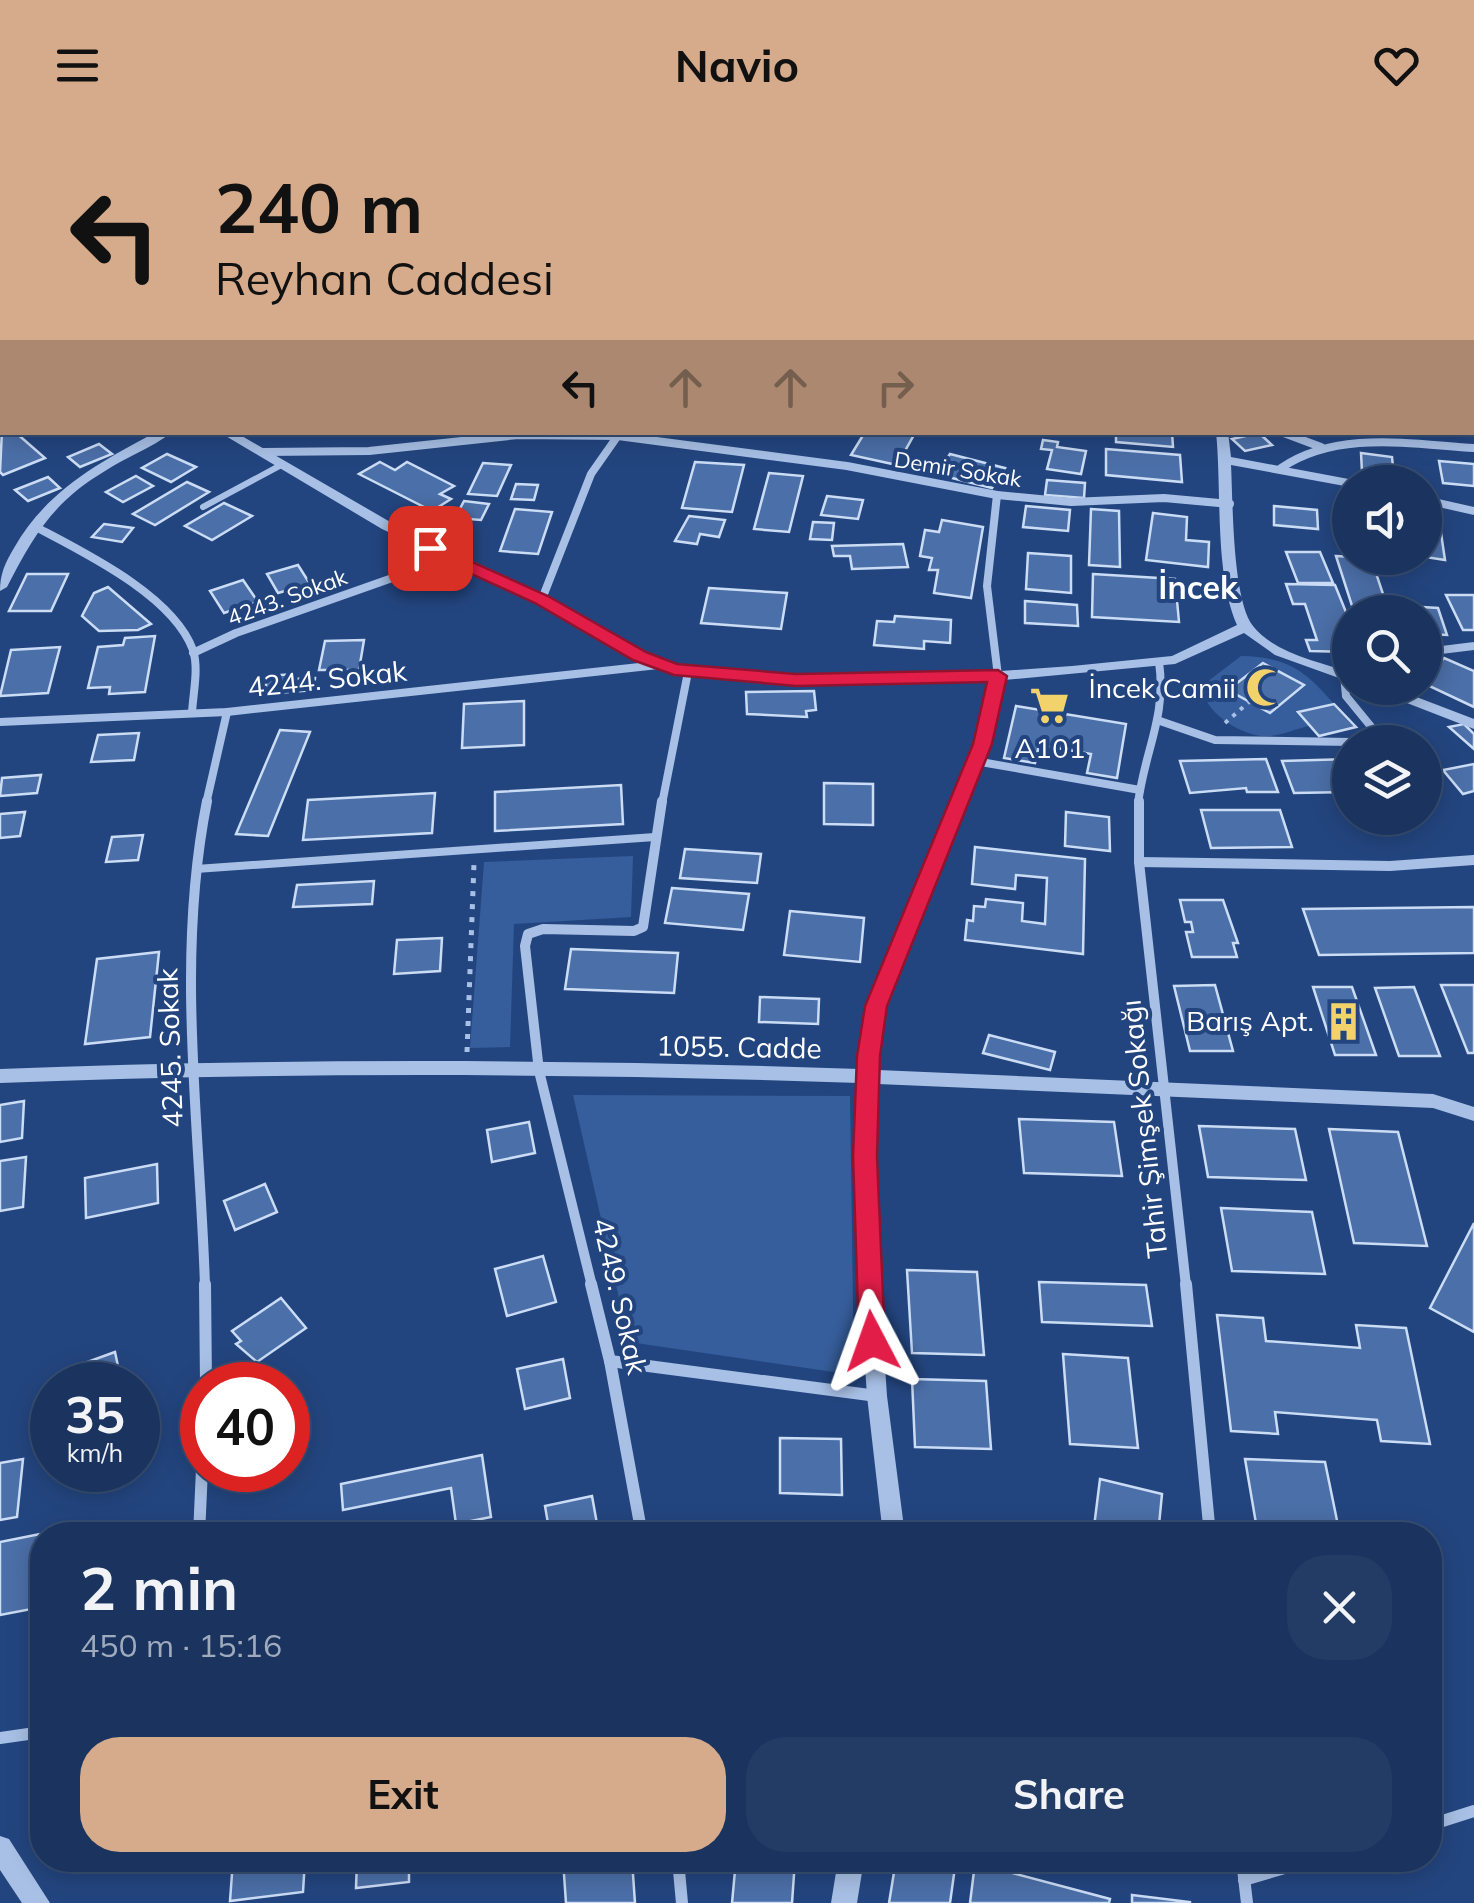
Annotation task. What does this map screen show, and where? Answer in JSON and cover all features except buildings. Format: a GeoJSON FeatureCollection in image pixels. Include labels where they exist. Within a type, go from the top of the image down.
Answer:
{"type":"FeatureCollection","features":[{"type":"Feature","properties":{"kind":"street"},"geometry":{"type":"LineString","coordinates":[[0,587],[34,526],[70,490],[161,435]]}},
{"type":"Feature","properties":{"kind":"street"},"geometry":{"type":"LineString","coordinates":[[231,435],[366,515],[542,600],[658,665],[688,672],[796,680],[998,676],[1159,662],[1191,654],[1246,626]]}},
{"type":"Feature","properties":{"kind":"street"},"geometry":{"type":"LineString","coordinates":[[431,443],[436,435]]}},
{"type":"Feature","properties":{"kind":"street","name":"Demir Sokak"},"geometry":{"type":"LineString","coordinates":[[263,452],[369,451],[518,435]]}},
{"type":"Feature","properties":{"kind":"street"},"geometry":{"type":"LineString","coordinates":[[542,600],[591,474],[618,435]]}},
{"type":"Feature","properties":{"kind":"street","name":"Demir Sokak"},"geometry":{"type":"LineString","coordinates":[[626,435],[829,464],[998,495],[1071,502],[1164,498],[1230,504]]}},
{"type":"Feature","properties":{"kind":"street"},"geometry":{"type":"LineString","coordinates":[[1222,435],[1237,611],[1246,626],[1269,645],[1332,668]]}},
{"type":"Feature","properties":{"kind":"street"},"geometry":{"type":"LineString","coordinates":[[1289,435],[1322,447]]}},
{"type":"Feature","properties":{"kind":"street"},"geometry":{"type":"LineString","coordinates":[[1281,468],[1293,457],[1322,447],[1394,444],[1474,448]]}},
{"type":"Feature","properties":{"kind":"street"},"geometry":{"type":"LineString","coordinates":[[1226,460],[1332,479]]}},
{"type":"Feature","properties":{"kind":"street"},"geometry":{"type":"LineString","coordinates":[[892,1522],[877,1396],[866,1230],[867,1076],[876,1006],[990,718],[998,676],[987,586],[998,495]]}},
{"type":"Feature","properties":{"kind":"street"},"geometry":{"type":"LineString","coordinates":[[1442,504],[1474,511]]}},
{"type":"Feature","properties":{"kind":"street"},"geometry":{"type":"LineString","coordinates":[[34,526],[134,585],[182,630],[194,652],[192,713]]}},
{"type":"Feature","properties":{"kind":"street","name":"4243. Sokak"},"geometry":{"type":"LineString","coordinates":[[194,652],[236,633],[449,558]]}},
{"type":"Feature","properties":{"kind":"street"},"geometry":{"type":"LineString","coordinates":[[1442,650],[1474,646]]}},
{"type":"Feature","properties":{"kind":"street","name":"Tahir Şimşek Sokağı"},"geometry":{"type":"LineString","coordinates":[[1159,662],[1163,690],[1160,721],[1140,790],[1140,862],[1167,1090],[1209,1522]]}},
{"type":"Feature","properties":{"kind":"street","name":"4244. Sokak"},"geometry":{"type":"LineString","coordinates":[[0,722],[227,712],[658,665]]}},
{"type":"Feature","properties":{"kind":"street"},"geometry":{"type":"LineString","coordinates":[[655,838],[688,672]]}},
{"type":"Feature","properties":{"kind":"street"},"geometry":{"type":"LineString","coordinates":[[1353,705],[1369,725]]}},
{"type":"Feature","properties":{"kind":"street"},"geometry":{"type":"LineString","coordinates":[[1424,705],[1474,724]]}},
{"type":"Feature","properties":{"kind":"street","name":"4245. Sokak"},"geometry":{"type":"LineString","coordinates":[[206,1362],[205,1259],[192,1066],[196,869],[227,712]]}},
{"type":"Feature","properties":{"kind":"street"},"geometry":{"type":"LineString","coordinates":[[1160,721],[1206,739],[1332,742]]}},
{"type":"Feature","properties":{"kind":"street"},"geometry":{"type":"LineString","coordinates":[[976,761],[1140,790]]}},
{"type":"Feature","properties":{"kind":"street","name":"4249. Sokak"},"geometry":{"type":"LineString","coordinates":[[640,1522],[610,1361],[540,1071],[524,946],[528,934],[543,929],[634,931],[643,927],[655,838]]}},
{"type":"Feature","properties":{"kind":"street"},"geometry":{"type":"LineString","coordinates":[[1140,862],[1436,865],[1474,860]]}},
{"type":"Feature","properties":{"kind":"street","name":"1055. Cadde"},"geometry":{"type":"LineString","coordinates":[[0,1076],[192,1066],[867,1076],[1434,1101],[1474,1114]]}},
{"type":"Feature","properties":{"kind":"street"},"geometry":{"type":"LineString","coordinates":[[610,1361],[877,1396]]}},
{"type":"Feature","properties":{"kind":"street"},"geometry":{"type":"LineString","coordinates":[[200,1522],[201,1492]]}},
{"type":"Feature","properties":{"kind":"street"},"geometry":{"type":"LineString","coordinates":[[0,1738],[30,1734]]}},
{"type":"Feature","properties":{"kind":"street"},"geometry":{"type":"LineString","coordinates":[[1442,1821],[1474,1812]]}},
{"type":"Feature","properties":{"kind":"street"},"geometry":{"type":"LineString","coordinates":[[0,1848],[38,1903]]}},
{"type":"Feature","properties":{"kind":"street"},"geometry":{"type":"LineString","coordinates":[[679,1872],[682,1903]]}},
{"type":"Feature","properties":{"kind":"street"},"geometry":{"type":"LineString","coordinates":[[844,1903],[849,1872]]}},
{"type":"Feature","properties":{"kind":"street"},"geometry":{"type":"LineString","coordinates":[[1243,1872],[1246,1903]]}},
{"type":"Feature","properties":{"kind":"street"},"geometry":{"type":"LineString","coordinates":[[1244,1880],[1271,1872]]}},
{"type":"Feature","properties":{"kind":"lane"},"geometry":{"type":"LineString","coordinates":[[203,508],[282,464]]}},
{"type":"Feature","properties":{"kind":"lane"},"geometry":{"type":"LineString","coordinates":[[196,869],[655,838]]}},
{"type":"Feature","properties":{"kind":"path"},"geometry":{"type":"LineString","coordinates":[[1206,739],[1249,702]]}},
{"type":"Feature","properties":{"kind":"path"},"geometry":{"type":"LineString","coordinates":[[466,1070],[474,850]]}},
{"type":"Feature","properties":{"kind":"shaded area"},"geometry":{"type":"Polygon","coordinates":[[[1241,656],[1271,659],[1304,674],[1332,704],[1299,712],[1309,726],[1261,736],[1222,719],[1208,703],[1203,685],[1241,656]]]}},
{"type":"Feature","properties":{"kind":"shaded area"},"geometry":{"type":"Polygon","coordinates":[[[633,856],[631,917],[514,924],[510,1047],[470,1048],[484,862],[633,856]]]}},
{"type":"Feature","properties":{"kind":"shaded area"},"geometry":{"type":"Polygon","coordinates":[[[573,1095],[850,1096],[854,1375],[629,1342],[573,1095]]]}},
{"type":"Feature","properties":{"kind":"place","name":"İncek Camii"},"geometry":{"type":"Point","coordinates":[1266,688]}},
{"type":"Feature","properties":{"kind":"place","name":"A101"},"geometry":{"type":"Point","coordinates":[1050,705]}},
{"type":"Feature","properties":{"kind":"place","name":"Barış Apt."},"geometry":{"type":"Point","coordinates":[1344,1021]}},
{"type":"Feature","properties":{"kind":"district","name":"İncek"},"geometry":{"type":"Point","coordinates":[1198,588]}},
{"type":"Feature","properties":{"kind":"route"},"geometry":{"type":"LineString","coordinates":[[430,548],[542,600],[658,665],[674,669],[796,680],[998,676],[982,744],[887,976],[870,1036],[865,1156],[872,1341]]}}]}
